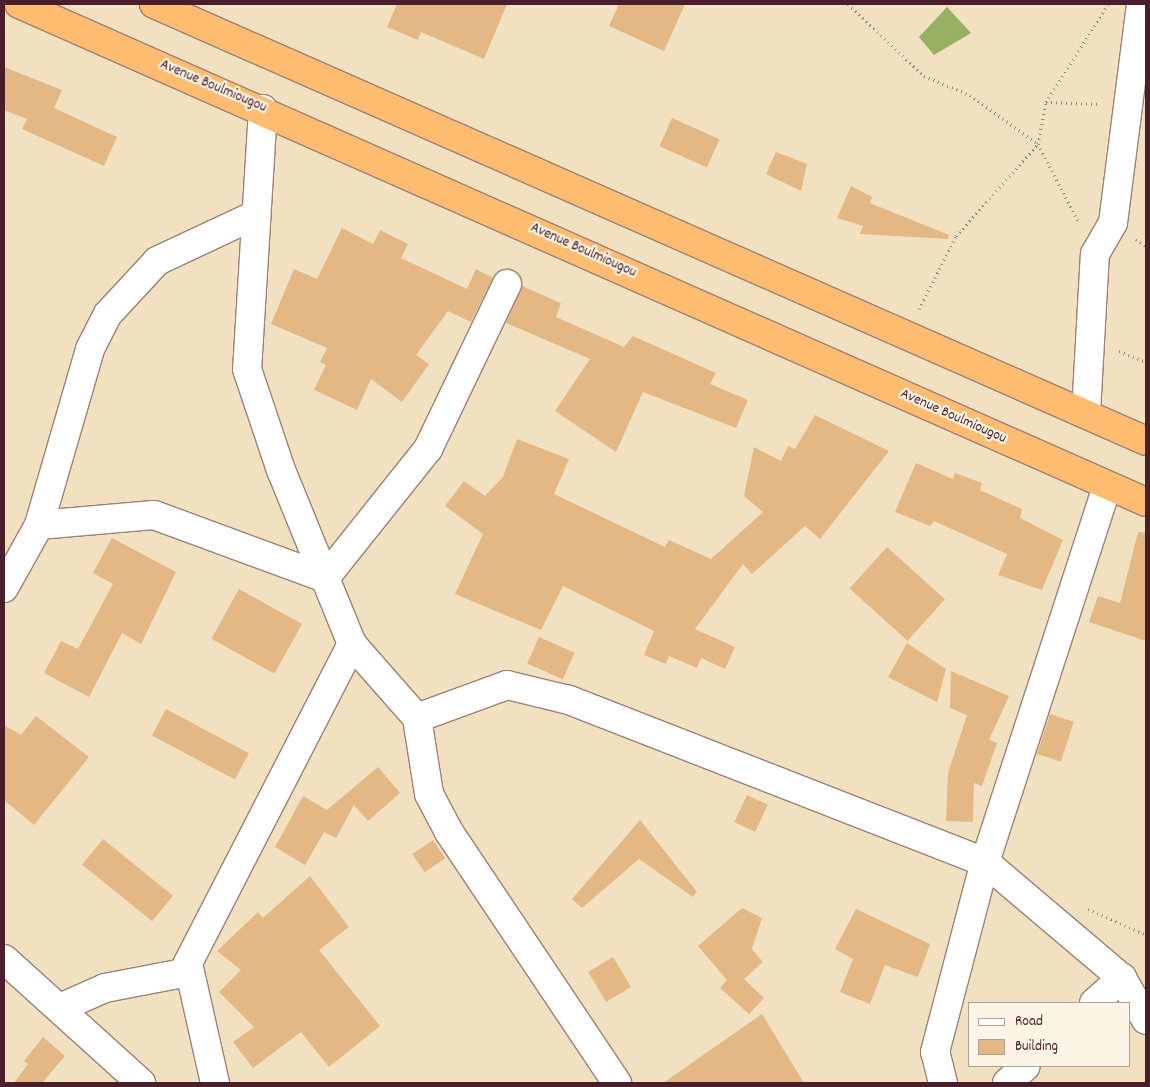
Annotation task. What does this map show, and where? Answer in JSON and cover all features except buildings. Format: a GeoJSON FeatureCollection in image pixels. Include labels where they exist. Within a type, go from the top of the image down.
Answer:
{"type":"FeatureCollection","features":[{"type":"Feature","properties":{"kind":"highway","name":"Avenue Boulmiougou"},"geometry":{"type":"LineString","coordinates":[[18,4],[263,109],[1146,502]]}},
{"type":"Feature","properties":{"kind":"highway"},"geometry":{"type":"LineString","coordinates":[[155,4],[1146,441]]}},
{"type":"Feature","properties":{"kind":"street"},"geometry":{"type":"LineString","coordinates":[[1086,413],[1095,254],[1113,223],[1141,4]]}},
{"type":"Feature","properties":{"kind":"street"},"geometry":{"type":"LineString","coordinates":[[263,109],[264,140],[255,215],[247,369],[280,470],[352,644],[417,718],[429,794],[449,832],[617,1083]]}},
{"type":"Feature","properties":{"kind":"street"},"geometry":{"type":"LineString","coordinates":[[4,588],[39,525],[90,349],[108,314],[157,261],[255,215]]}},
{"type":"Feature","properties":{"kind":"street"},"geometry":{"type":"LineString","coordinates":[[325,578],[428,449],[507,284]]}},
{"type":"Feature","properties":{"kind":"street"},"geometry":{"type":"LineString","coordinates":[[943,1083],[935,1052],[985,862],[1107,486]]}},
{"type":"Feature","properties":{"kind":"street"},"geometry":{"type":"LineString","coordinates":[[39,525],[154,516],[325,578]]}},
{"type":"Feature","properties":{"kind":"street"},"geometry":{"type":"LineString","coordinates":[[215,1083],[188,972],[202,930],[352,644]]}},
{"type":"Feature","properties":{"kind":"street"},"geometry":{"type":"LineString","coordinates":[[417,718],[507,685],[569,700],[985,862],[1122,978],[1146,1020]]}},
{"type":"Feature","properties":{"kind":"street"},"geometry":{"type":"LineString","coordinates":[[4,959],[62,1007],[141,1083]]}},
{"type":"Feature","properties":{"kind":"street"},"geometry":{"type":"LineString","coordinates":[[62,1007],[105,988],[188,972]]}},
{"type":"Feature","properties":{"kind":"street"},"geometry":{"type":"LineString","coordinates":[[1095,1002],[1122,978]]}},
{"type":"Feature","properties":{"kind":"street"},"geometry":{"type":"LineString","coordinates":[[1007,1083],[1025,1067]]}},
{"type":"Feature","properties":{"kind":"path"},"geometry":{"type":"LineString","coordinates":[[848,4],[924,76],[970,95],[1038,144],[1095,254]]}},
{"type":"Feature","properties":{"kind":"path"},"geometry":{"type":"LineString","coordinates":[[1103,4],[1103,9]]}},
{"type":"Feature","properties":{"kind":"path"},"geometry":{"type":"LineString","coordinates":[[906,334],[956,236],[1038,144],[1046,102],[1103,9],[1108,4]]}},
{"type":"Feature","properties":{"kind":"path"},"geometry":{"type":"LineString","coordinates":[[1046,102],[1128,104]]}},
{"type":"Feature","properties":{"kind":"green space"},"geometry":{"type":"Polygon","coordinates":[[[947,7],[971,33],[934,55],[919,37],[947,7]]]}}]}
